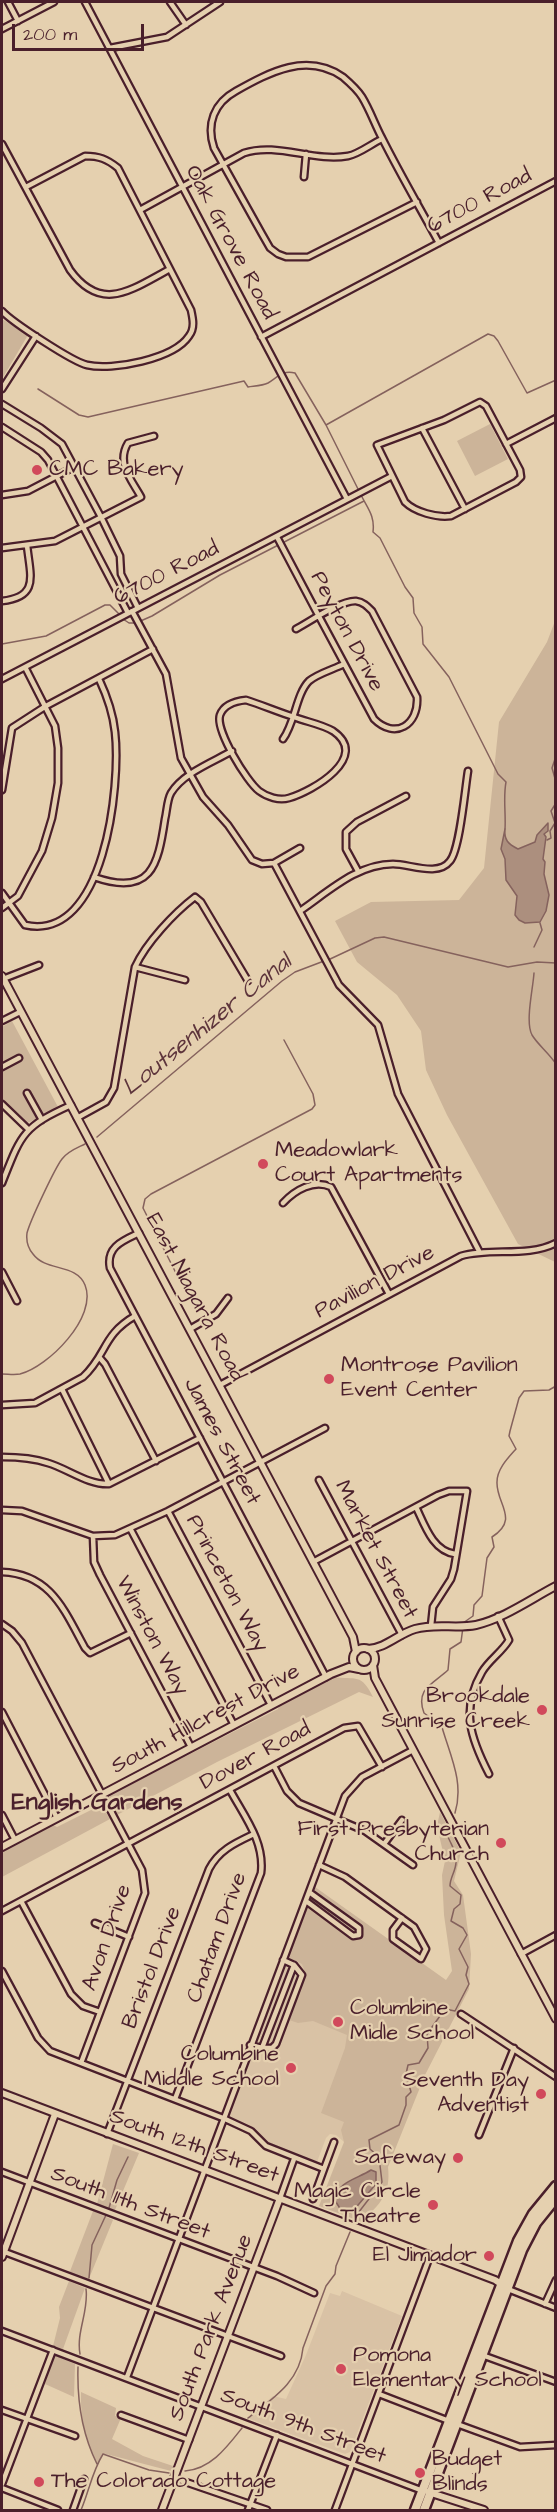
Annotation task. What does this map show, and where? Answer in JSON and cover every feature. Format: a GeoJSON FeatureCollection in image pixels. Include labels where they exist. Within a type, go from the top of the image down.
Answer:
{"type":"FeatureCollection","features":[{"type":"Feature","properties":{"kind":"highway"},"geometry":{"type":"LineString","coordinates":[[424,2511],[427,2492],[527,2224],[555,2186]]}},
{"type":"Feature","properties":{"kind":"highway"},"geometry":{"type":"LineString","coordinates":[[453,2422],[482,2355],[504,2286],[531,2232],[555,2198]]}},
{"type":"Feature","properties":{"kind":"highway"},"geometry":{"type":"LineString","coordinates":[[415,2511],[427,2492]]}},
{"type":"Feature","properties":{"kind":"street"},"geometry":{"type":"LineString","coordinates":[[8,2],[18,21]]}},
{"type":"Feature","properties":{"kind":"street"},"geometry":{"type":"LineString","coordinates":[[2,30],[54,2]]}},
{"type":"Feature","properties":{"kind":"street","name":"Oak Grove Road"},"geometry":{"type":"LineString","coordinates":[[85,2],[347,499]]}},
{"type":"Feature","properties":{"kind":"street"},"geometry":{"type":"LineString","coordinates":[[170,2],[186,26]]}},
{"type":"Feature","properties":{"kind":"street"},"geometry":{"type":"LineString","coordinates":[[110,48],[161,39],[186,26],[220,2]]}},
{"type":"Feature","properties":{"kind":"street"},"geometry":{"type":"LineString","coordinates":[[417,202],[308,257],[286,257],[270,248],[223,164],[210,136],[210,121],[227,96],[282,68],[300,65],[318,66],[334,71],[362,96],[382,139],[417,202],[439,243]]}},
{"type":"Feature","properties":{"kind":"street"},"geometry":{"type":"LineString","coordinates":[[140,210],[223,164],[258,149],[337,157],[351,155],[382,139]]}},
{"type":"Feature","properties":{"kind":"street"},"geometry":{"type":"LineString","coordinates":[[2,144],[70,270],[79,283],[91,292],[105,295],[121,294],[170,269]]}},
{"type":"Feature","properties":{"kind":"street"},"geometry":{"type":"LineString","coordinates":[[304,177],[306,154]]}},
{"type":"Feature","properties":{"kind":"street"},"geometry":{"type":"LineString","coordinates":[[2,311],[36,336],[84,365],[95,367],[154,358],[171,352],[190,335],[194,323],[191,310],[118,168],[108,160],[96,156],[85,156],[26,187]]}},
{"type":"Feature","properties":{"kind":"street","name":"6700 Road"},"geometry":{"type":"LineString","coordinates":[[261,337],[555,181]]}},
{"type":"Feature","properties":{"kind":"street"},"geometry":{"type":"LineString","coordinates":[[2,389],[36,336]]}},
{"type":"Feature","properties":{"kind":"street"},"geometry":{"type":"LineString","coordinates":[[480,402],[486,406],[520,470],[521,477],[516,482],[451,516],[443,517],[411,508],[405,502],[376,445],[422,428],[480,402]]}},
{"type":"Feature","properties":{"kind":"street"},"geometry":{"type":"LineString","coordinates":[[2,404],[56,439],[74,467],[120,556],[121,574],[138,608]]}},
{"type":"Feature","properties":{"kind":"street"},"geometry":{"type":"LineString","coordinates":[[506,444],[554,419],[555,428]]}},
{"type":"Feature","properties":{"kind":"street"},"geometry":{"type":"LineString","coordinates":[[2,427],[41,452],[48,460],[110,580],[153,649],[166,674],[181,758],[203,797],[228,825],[252,860],[262,864],[274,863],[300,848]]}},
{"type":"Feature","properties":{"kind":"street"},"geometry":{"type":"LineString","coordinates":[[422,428],[465,509]]}},
{"type":"Feature","properties":{"kind":"street"},"geometry":{"type":"LineString","coordinates":[[2,548],[55,541],[141,497],[123,466],[124,450],[128,443],[153,436]]}},
{"type":"Feature","properties":{"kind":"street"},"geometry":{"type":"LineString","coordinates":[[2,495],[28,491],[74,467]]}},
{"type":"Feature","properties":{"kind":"street","name":"6700 Road"},"geometry":{"type":"LineString","coordinates":[[2,679],[392,476]]}},
{"type":"Feature","properties":{"kind":"street","name":"Peyton Drive"},"geometry":{"type":"LineString","coordinates":[[277,537],[319,617],[344,664],[374,719],[380,725],[397,729],[411,723],[418,708],[417,697],[372,611],[365,604],[356,601],[346,603],[319,617]]}},
{"type":"Feature","properties":{"kind":"street"},"geometry":{"type":"LineString","coordinates":[[2,601],[17,599],[26,594],[31,584],[27,545]]}},
{"type":"Feature","properties":{"kind":"street"},"geometry":{"type":"LineString","coordinates":[[110,580],[121,574]]}},
{"type":"Feature","properties":{"kind":"street"},"geometry":{"type":"LineString","coordinates":[[296,629],[319,617]]}},
{"type":"Feature","properties":{"kind":"street"},"geometry":{"type":"LineString","coordinates":[[2,790],[12,728],[46,706],[153,649]]}},
{"type":"Feature","properties":{"kind":"street"},"geometry":{"type":"LineString","coordinates":[[283,739],[290,730],[309,681],[344,664]]}},
{"type":"Feature","properties":{"kind":"street"},"geometry":{"type":"LineString","coordinates":[[2,908],[18,896],[42,851],[52,818],[58,783],[58,748],[55,726],[25,667]]}},
{"type":"Feature","properties":{"kind":"street"},"geometry":{"type":"LineString","coordinates":[[2,893],[25,925],[45,927],[72,912],[86,895],[109,831],[115,790],[115,732],[109,700],[99,679]]}},
{"type":"Feature","properties":{"kind":"street"},"geometry":{"type":"LineString","coordinates":[[246,700],[294,718],[334,732],[342,741],[345,752],[342,766],[331,776],[290,798],[269,796],[250,782],[220,728],[220,715],[227,706],[236,701],[246,700]]}},
{"type":"Feature","properties":{"kind":"street"},"geometry":{"type":"LineString","coordinates":[[94,877],[120,884],[132,882],[152,869],[159,853],[170,795],[177,784],[232,751]]}},
{"type":"Feature","properties":{"kind":"street"},"geometry":{"type":"LineString","coordinates":[[300,911],[358,872],[393,864],[434,869],[446,865],[454,854],[468,771]]}},
{"type":"Feature","properties":{"kind":"street"},"geometry":{"type":"LineString","coordinates":[[358,872],[346,849],[346,832],[357,822],[406,796]]}},
{"type":"Feature","properties":{"kind":"street"},"geometry":{"type":"LineString","coordinates":[[274,863],[339,985],[373,1017],[378,1025],[384,1037],[398,1094],[479,1251]]}},
{"type":"Feature","properties":{"kind":"street"},"geometry":{"type":"LineString","coordinates":[[77,1118],[106,1102],[114,1088],[135,967],[148,946],[185,904],[195,897],[201,902],[248,981]]}},
{"type":"Feature","properties":{"kind":"street"},"geometry":{"type":"LineString","coordinates":[[2,978],[39,965]]}},
{"type":"Feature","properties":{"kind":"street"},"geometry":{"type":"LineString","coordinates":[[135,967],[185,980]]}},
{"type":"Feature","properties":{"kind":"street","name":"East Niagara Road"},"geometry":{"type":"LineString","coordinates":[[2,978],[353,1637],[355,1653]]}},
{"type":"Feature","properties":{"kind":"street"},"geometry":{"type":"LineString","coordinates":[[2,1021],[20,1011]]}},
{"type":"Feature","properties":{"kind":"street"},"geometry":{"type":"LineString","coordinates":[[2,1067],[19,1058]]}},
{"type":"Feature","properties":{"kind":"street"},"geometry":{"type":"LineString","coordinates":[[27,1093],[42,1120]]}},
{"type":"Feature","properties":{"kind":"street"},"geometry":{"type":"LineString","coordinates":[[2,1104],[28,1129]]}},
{"type":"Feature","properties":{"kind":"street"},"geometry":{"type":"LineString","coordinates":[[2,1183],[22,1136],[28,1129],[71,1105]]}},
{"type":"Feature","properties":{"kind":"street"},"geometry":{"type":"LineString","coordinates":[[2,1162],[9,1165]]}},
{"type":"Feature","properties":{"kind":"street"},"geometry":{"type":"LineString","coordinates":[[283,1203],[291,1194],[314,1183],[323,1183],[331,1187],[389,1294]]}},
{"type":"Feature","properties":{"kind":"street","name":"James Street"},"geometry":{"type":"LineString","coordinates":[[139,1233],[117,1244],[111,1251],[108,1258],[110,1268],[328,1676]]}},
{"type":"Feature","properties":{"kind":"street","name":"Pavilion Drive"},"geometry":{"type":"LineString","coordinates":[[220,1385],[446,1263],[479,1251],[518,1252],[536,1250],[555,1244]]}},
{"type":"Feature","properties":{"kind":"street"},"geometry":{"type":"LineString","coordinates":[[2,1272],[17,1301]]}},
{"type":"Feature","properties":{"kind":"street"},"geometry":{"type":"LineString","coordinates":[[190,1329],[216,1314],[228,1298]]}},
{"type":"Feature","properties":{"kind":"street"},"geometry":{"type":"LineString","coordinates":[[2,1405],[35,1403],[83,1377],[99,1357],[115,1329],[135,1316]]}},
{"type":"Feature","properties":{"kind":"street"},"geometry":{"type":"LineString","coordinates":[[99,1357],[105,1364],[156,1461]]}},
{"type":"Feature","properties":{"kind":"street"},"geometry":{"type":"LineString","coordinates":[[62,1389],[110,1484]]}},
{"type":"Feature","properties":{"kind":"street"},"geometry":{"type":"LineString","coordinates":[[2,1510],[22,1511],[93,1536],[115,1535],[131,1530],[325,1428]]}},
{"type":"Feature","properties":{"kind":"street"},"geometry":{"type":"LineString","coordinates":[[2,1456],[32,1458],[100,1484],[110,1484],[200,1438]]}},
{"type":"Feature","properties":{"kind":"street","name":"Market Street"},"geometry":{"type":"LineString","coordinates":[[319,1480],[402,1635]]}},
{"type":"Feature","properties":{"kind":"street"},"geometry":{"type":"LineString","coordinates":[[313,1562],[448,1491],[467,1491],[454,1569],[451,1580],[433,1607],[431,1626]]}},
{"type":"Feature","properties":{"kind":"street"},"geometry":{"type":"LineString","coordinates":[[416,1507],[439,1548],[446,1553],[455,1554]]}},
{"type":"Feature","properties":{"kind":"street","name":"Princeton Way"},"geometry":{"type":"LineString","coordinates":[[168,1510],[271,1706]]}},
{"type":"Feature","properties":{"kind":"street"},"geometry":{"type":"LineString","coordinates":[[131,1530],[234,1725]]}},
{"type":"Feature","properties":{"kind":"street","name":"Winston Way"},"geometry":{"type":"LineString","coordinates":[[93,1536],[94,1562],[190,1748]]}},
{"type":"Feature","properties":{"kind":"street"},"geometry":{"type":"LineString","coordinates":[[2,1572],[24,1574],[50,1592],[64,1610],[90,1653],[131,1633]]}},
{"type":"Feature","properties":{"kind":"street"},"geometry":{"type":"LineString","coordinates":[[380,1688],[354,1664],[355,1653],[386,1645],[402,1635],[431,1626],[475,1625],[498,1616],[555,1586]]}},
{"type":"Feature","properties":{"kind":"street"},"geometry":{"type":"LineString","coordinates":[[489,1774],[473,1740],[469,1714],[470,1701],[482,1672],[509,1640],[498,1616]]}},
{"type":"Feature","properties":{"kind":"street","name":"Avon Drive"},"geometry":{"type":"LineString","coordinates":[[2,1624],[12,1631],[21,1643],[142,1870],[145,1882],[145,1893],[81,2063]]}},
{"type":"Feature","properties":{"kind":"street","name":"East Niagara Road"},"geometry":{"type":"LineString","coordinates":[[353,1637],[367,1649]]}},
{"type":"Feature","properties":{"kind":"street"},"geometry":{"type":"LineString","coordinates":[[360,1669],[367,1670],[386,1645]]}},
{"type":"Feature","properties":{"kind":"street"},"geometry":{"type":"LineString","coordinates":[[367,1649],[374,1662],[373,1674],[380,1688],[555,2019]]}},
{"type":"Feature","properties":{"kind":"street","name":"South Hillcrest Drive"},"geometry":{"type":"LineString","coordinates":[[328,1676],[349,1661],[355,1653]]}},
{"type":"Feature","properties":{"kind":"street","name":"South Hillcrest Drive"},"geometry":{"type":"LineString","coordinates":[[2,1847],[328,1676],[349,1667],[360,1669]]}},
{"type":"Feature","properties":{"kind":"street"},"geometry":{"type":"LineString","coordinates":[[2,1712],[57,1818]]}},
{"type":"Feature","properties":{"kind":"street","name":"Dover Road"},"geometry":{"type":"LineString","coordinates":[[2,1911],[344,1728],[358,1726],[382,1767]]}},
{"type":"Feature","properties":{"kind":"street"},"geometry":{"type":"LineString","coordinates":[[127,2377],[345,1796],[362,1777],[413,1750]]}},
{"type":"Feature","properties":{"kind":"street"},"geometry":{"type":"LineString","coordinates":[[274,1767],[287,1791],[299,1803],[365,1831],[413,1865]]}},
{"type":"Feature","properties":{"kind":"street","name":"Chatam Drive"},"geometry":{"type":"LineString","coordinates":[[175,2099],[261,1873],[262,1860],[254,1834],[230,1791]]}},
{"type":"Feature","properties":{"kind":"street"},"geometry":{"type":"LineString","coordinates":[[2,1815],[15,1840]]}},
{"type":"Feature","properties":{"kind":"street"},"geometry":{"type":"LineString","coordinates":[[384,1844],[402,1820]]}},
{"type":"Feature","properties":{"kind":"street","name":"Bristol Drive"},"geometry":{"type":"LineString","coordinates":[[107,2134],[209,1869],[215,1857],[225,1848],[254,1834]]}},
{"type":"Feature","properties":{"kind":"street"},"geometry":{"type":"LineString","coordinates":[[319,1865],[345,1877],[402,1918],[414,1928],[426,1949],[421,1959],[393,1939],[393,1930],[402,1918]]}},
{"type":"Feature","properties":{"kind":"street"},"geometry":{"type":"LineString","coordinates":[[306,1901],[353,1936],[359,1935],[360,1928],[309,1892]]}},
{"type":"Feature","properties":{"kind":"street"},"geometry":{"type":"LineString","coordinates":[[21,1901],[71,1994],[83,2006],[100,2012]]}},
{"type":"Feature","properties":{"kind":"street"},"geometry":{"type":"LineString","coordinates":[[95,1923],[129,1937]]}},
{"type":"Feature","properties":{"kind":"street"},"geometry":{"type":"LineString","coordinates":[[521,1954],[555,1935]]}},
{"type":"Feature","properties":{"kind":"street"},"geometry":{"type":"LineString","coordinates":[[250,2045],[272,2048],[276,2044],[302,1975],[294,1965],[283,1960]]}},
{"type":"Feature","properties":{"kind":"street"},"geometry":{"type":"LineString","coordinates":[[261,2048],[294,1965]]}},
{"type":"Feature","properties":{"kind":"street"},"geometry":{"type":"LineString","coordinates":[[2,1971],[44,2046],[50,2051],[223,2118],[251,2131],[266,2146],[324,2169]]}},
{"type":"Feature","properties":{"kind":"street"},"geometry":{"type":"LineString","coordinates":[[461,2014],[555,2077]]}},
{"type":"Feature","properties":{"kind":"street"},"geometry":{"type":"LineString","coordinates":[[479,2135],[514,2048]]}},
{"type":"Feature","properties":{"kind":"street","name":"South 12th Street"},"geometry":{"type":"LineString","coordinates":[[2,2093],[504,2286]]}},
{"type":"Feature","properties":{"kind":"street"},"geometry":{"type":"LineString","coordinates":[[55,2115],[2,2253],[280,2356]]}},
{"type":"Feature","properties":{"kind":"street"},"geometry":{"type":"LineString","coordinates":[[313,2199],[334,2142]]}},
{"type":"Feature","properties":{"kind":"street","name":"South Park Avenue"},"geometry":{"type":"LineString","coordinates":[[162,2511],[294,2159]]}},
{"type":"Feature","properties":{"kind":"street","name":"South 11th Street"},"geometry":{"type":"LineString","coordinates":[[2,2172],[254,2268],[314,2294]]}},
{"type":"Feature","properties":{"kind":"street"},"geometry":{"type":"LineString","coordinates":[[335,2511],[430,2256]]}},
{"type":"Feature","properties":{"kind":"street"},"geometry":{"type":"LineString","coordinates":[[545,2304],[555,2280]]}},
{"type":"Feature","properties":{"kind":"street"},"geometry":{"type":"LineString","coordinates":[[504,2286],[555,2308]]}},
{"type":"Feature","properties":{"kind":"street","name":"South 9th Street"},"geometry":{"type":"LineString","coordinates":[[2,2331],[427,2492]]}},
{"type":"Feature","properties":{"kind":"street"},"geometry":{"type":"LineString","coordinates":[[53,2350],[2,2486],[58,2511]]}},
{"type":"Feature","properties":{"kind":"street"},"geometry":{"type":"LineString","coordinates":[[482,2355],[555,2382]]}},
{"type":"Feature","properties":{"kind":"street"},"geometry":{"type":"LineString","coordinates":[[379,2394],[520,2447],[555,2445]]}},
{"type":"Feature","properties":{"kind":"street"},"geometry":{"type":"LineString","coordinates":[[2,2410],[75,2436]]}},
{"type":"Feature","properties":{"kind":"street"},"geometry":{"type":"LineString","coordinates":[[121,2415],[189,2440]]}},
{"type":"Feature","properties":{"kind":"street"},"geometry":{"type":"LineString","coordinates":[[248,2511],[277,2434]]}},
{"type":"Feature","properties":{"kind":"street"},"geometry":{"type":"LineString","coordinates":[[174,2478],[267,2511]]}},
{"type":"Feature","properties":{"kind":"street"},"geometry":{"type":"LineString","coordinates":[[73,2511],[84,2479]]}},
{"type":"Feature","properties":{"kind":"street"},"geometry":{"type":"LineString","coordinates":[[427,2492],[484,2511]]}},
{"type":"Feature","properties":{"kind":"shaded area"},"geometry":{"type":"Polygon","coordinates":[[[2,319],[28,335],[2,379],[2,319]]]}},
{"type":"Feature","properties":{"kind":"shaded area"},"geometry":{"type":"Polygon","coordinates":[[[490,424],[508,459],[475,476],[457,441],[490,424]]]}},
{"type":"Feature","properties":{"kind":"shaded area"},"geometry":{"type":"Polygon","coordinates":[[[555,621],[555,1262],[518,1244],[447,1115],[426,1070],[421,1031],[397,995],[357,962],[335,921],[371,902],[459,900],[484,868],[499,722],[547,642],[555,621]]]}},
{"type":"Feature","properties":{"kind":"shaded area"},"geometry":{"type":"Polygon","coordinates":[[[548,823],[548,831],[544,834],[546,837],[543,859],[549,895],[546,911],[540,922],[525,923],[515,915],[517,896],[506,880],[505,859],[501,849],[505,829],[507,841],[518,849],[535,842],[537,835],[548,823]]]}},
{"type":"Feature","properties":{"kind":"shaded area"},"geometry":{"type":"Polygon","coordinates":[[[12,1021],[58,1107],[26,1124],[2,1102],[2,1027],[12,1021]]]}},
{"type":"Feature","properties":{"kind":"shaded area"},"geometry":{"type":"Polygon","coordinates":[[[333,1677],[358,1679],[365,1684],[373,1697],[359,1692],[217,1762],[117,1815],[109,1800],[110,1795],[278,1709],[279,1706],[333,1677]]]}},
{"type":"Feature","properties":{"kind":"shaded area"},"geometry":{"type":"Polygon","coordinates":[[[102,1806],[110,1819],[2,1877],[2,1852],[53,1825],[57,1827],[102,1806]]]}},
{"type":"Feature","properties":{"kind":"shaded area"},"geometry":{"type":"Polygon","coordinates":[[[440,1812],[461,1852],[454,1881],[463,1895],[471,1954],[469,1989],[425,2075],[388,2167],[386,2192],[379,2204],[362,2222],[319,2206],[344,2142],[341,2130],[344,2122],[321,2113],[345,2048],[347,2035],[313,2021],[298,2023],[289,2020],[306,1975],[302,1964],[287,1957],[315,1887],[446,1980],[452,1971],[444,1915],[442,1875],[445,1861],[437,1826],[440,1812]]]}},
{"type":"Feature","properties":{"kind":"shaded area","name":"Columbine Midle School"},"geometry":{"type":"Polygon","coordinates":[[[306,1908],[400,1974],[344,2142],[336,2135],[330,2134],[326,2138],[317,2162],[269,2143],[249,2125],[229,2116],[306,1908]]]}},
{"type":"Feature","properties":{"kind":"shaded area"},"geometry":{"type":"Polygon","coordinates":[[[113,2144],[139,2153],[115,2210],[97,2204],[113,2144]]]}},
{"type":"Feature","properties":{"kind":"shaded area"},"geometry":{"type":"Polygon","coordinates":[[[371,2170],[376,2172],[376,2184],[353,2211],[350,2213],[341,2210],[334,2199],[336,2193],[344,2184],[371,2170]]]}},
{"type":"Feature","properties":{"kind":"shaded area"},"geometry":{"type":"Polygon","coordinates":[[[93,2211],[113,2220],[88,2281],[69,2274],[93,2211]]]}},
{"type":"Feature","properties":{"kind":"shaded area"},"geometry":{"type":"Polygon","coordinates":[[[69,2281],[85,2288],[63,2349],[53,2346],[60,2318],[59,2307],[69,2281]]]}},
{"type":"Feature","properties":{"kind":"shaded area","name":"Pomona Elementary School"},"geometry":{"type":"Polygon","coordinates":[[[342,2291],[402,2316],[350,2452],[345,2454],[247,2418],[273,2396],[286,2399],[330,2293],[340,2296],[342,2291]]]}},
{"type":"Feature","properties":{"kind":"shaded area"},"geometry":{"type":"Polygon","coordinates":[[[54,2355],[75,2364],[74,2397],[45,2384],[54,2355]]]}},
{"type":"Feature","properties":{"kind":"shaded area"},"geometry":{"type":"Polygon","coordinates":[[[81,2392],[116,2408],[115,2416],[121,2418],[112,2439],[143,2456],[173,2466],[171,2471],[106,2454],[102,2454],[97,2465],[84,2430],[81,2392]]]}},
{"type":"Feature","properties":{"kind":"waterway"},"geometry":{"type":"LineString","coordinates":[[326,425],[488,334],[494,336],[498,341],[527,393],[556,380]]}},
{"type":"Feature","properties":{"kind":"waterway"},"geometry":{"type":"LineString","coordinates":[[38,389],[79,415],[88,417],[244,381],[248,387],[261,385],[283,373],[295,373],[326,425],[359,491]]}},
{"type":"Feature","properties":{"kind":"waterway"},"geometry":{"type":"LineString","coordinates":[[361,495],[372,517],[373,532],[380,538],[413,598],[414,613],[422,627],[423,644],[449,677],[498,774],[506,782],[505,829]]}},
{"type":"Feature","properties":{"kind":"waterway"},"geometry":{"type":"LineString","coordinates":[[123,619],[129,623],[136,623],[152,616],[220,575],[364,501]]}},
{"type":"Feature","properties":{"kind":"waterway"},"geometry":{"type":"LineString","coordinates":[[2,644],[46,636],[105,605],[110,605],[120,615]]}},
{"type":"Feature","properties":{"kind":"waterway"},"geometry":{"type":"LineString","coordinates":[[556,756],[552,768],[556,782]]}},
{"type":"Feature","properties":{"kind":"waterway"},"geometry":{"type":"LineString","coordinates":[[547,840],[551,838],[550,831],[555,823],[551,811],[556,803]]}},
{"type":"Feature","properties":{"kind":"waterway"},"geometry":{"type":"LineString","coordinates":[[534,947],[542,930],[540,923]]}},
{"type":"Feature","properties":{"kind":"waterway","name":"Loutsenhizer Canal"},"geometry":{"type":"LineString","coordinates":[[328,960],[375,938],[384,937],[508,967],[537,962],[556,963]]}},
{"type":"Feature","properties":{"kind":"waterway","name":"Loutsenhizer Canal"},"geometry":{"type":"LineString","coordinates":[[97,1137],[282,981],[295,972],[324,961]]}},
{"type":"Feature","properties":{"kind":"waterway"},"geometry":{"type":"LineString","coordinates":[[534,973],[529,1014],[530,1029],[534,1039],[556,1064]]}},
{"type":"Feature","properties":{"kind":"waterway"},"geometry":{"type":"LineString","coordinates":[[180,1281],[143,1208],[145,1199],[312,1109],[315,1105],[313,1094],[284,1040]]}},
{"type":"Feature","properties":{"kind":"waterway","name":"Loutsenhizer Canal"},"geometry":{"type":"LineString","coordinates":[[2,1374],[20,1374],[44,1362],[68,1339],[84,1311],[87,1298],[85,1285],[81,1278],[75,1273],[39,1260],[30,1249],[27,1233],[62,1159],[85,1144]]}},
{"type":"Feature","properties":{"kind":"waterway"},"geometry":{"type":"LineString","coordinates":[[463,1623],[473,1616],[474,1605],[482,1596],[487,1558],[494,1547],[492,1537],[500,1530],[506,1517],[498,1490],[497,1477],[503,1464],[516,1449],[509,1436],[519,1398],[524,1391],[549,1390],[556,1386]]}},
{"type":"Feature","properties":{"kind":"waterway"},"geometry":{"type":"LineString","coordinates":[[455,1813],[458,1789],[454,1766],[440,1720],[432,1719],[424,1713],[422,1698],[427,1688],[448,1670],[450,1649],[461,1642],[463,1627]]}},
{"type":"Feature","properties":{"kind":"waterway"},"geometry":{"type":"LineString","coordinates":[[355,2217],[382,2182],[379,2157],[370,2149],[369,2140],[399,2125],[406,2105],[406,2097],[411,2092],[406,2074],[408,2065],[419,2063],[428,2048],[427,2034],[445,2009],[455,2011],[469,1984],[466,1975],[468,1967],[459,1949],[467,1935],[463,1928],[451,1921],[454,1909],[460,1904],[461,1895],[450,1886],[456,1857],[444,1825]]}},
{"type":"Feature","properties":{"kind":"waterway"},"geometry":{"type":"LineString","coordinates":[[109,2208],[117,2180],[128,2157]]}},
{"type":"Feature","properties":{"kind":"waterway"},"geometry":{"type":"LineString","coordinates":[[89,2278],[92,2245],[106,2215]]}},
{"type":"Feature","properties":{"kind":"waterway"},"geometry":{"type":"LineString","coordinates":[[248,2418],[283,2389],[297,2371],[326,2286],[335,2274],[350,2232]]}},
{"type":"Feature","properties":{"kind":"waterway"},"geometry":{"type":"LineString","coordinates":[[80,2354],[86,2289]]}},
{"type":"Feature","properties":{"kind":"waterway"},"geometry":{"type":"LineString","coordinates":[[78,2367],[78,2392],[82,2417],[97,2464]]}},
{"type":"Feature","properties":{"kind":"waterway"},"geometry":{"type":"LineString","coordinates":[[185,2471],[211,2462],[242,2428]]}},
{"type":"Feature","properties":{"kind":"waterway"},"geometry":{"type":"LineString","coordinates":[[81,2510],[103,2454],[149,2470],[169,2473]]}},
{"type":"Feature","properties":{"kind":"place","name":"CMC Bakery"},"geometry":{"type":"Point","coordinates":[37,470]}},
{"type":"Feature","properties":{"kind":"place","name":"Meadowlark Court Apartments"},"geometry":{"type":"Point","coordinates":[263,1164]}},
{"type":"Feature","properties":{"kind":"place","name":"Montrose Pavilion Event Center"},"geometry":{"type":"Point","coordinates":[329,1379]}},
{"type":"Feature","properties":{"kind":"place","name":"Brookdale Sunrise Creek"},"geometry":{"type":"Point","coordinates":[542,1710]}},
{"type":"Feature","properties":{"kind":"place","name":"First Presbyterian Church"},"geometry":{"type":"Point","coordinates":[501,1843]}},
{"type":"Feature","properties":{"kind":"place","name":"Columbine Midle School"},"geometry":{"type":"Point","coordinates":[338,2022]}},
{"type":"Feature","properties":{"kind":"place","name":"Columbine Middle School"},"geometry":{"type":"Point","coordinates":[291,2068]}},
{"type":"Feature","properties":{"kind":"place","name":"Seventh Day Adventist"},"geometry":{"type":"Point","coordinates":[541,2094]}},
{"type":"Feature","properties":{"kind":"place","name":"Safeway"},"geometry":{"type":"Point","coordinates":[458,2158]}},
{"type":"Feature","properties":{"kind":"place","name":"Magic Circle Theatre"},"geometry":{"type":"Point","coordinates":[433,2205]}},
{"type":"Feature","properties":{"kind":"place","name":"El Jimador"},"geometry":{"type":"Point","coordinates":[489,2256]}},
{"type":"Feature","properties":{"kind":"place","name":"Pomona Elementary School"},"geometry":{"type":"Point","coordinates":[341,2369]}},
{"type":"Feature","properties":{"kind":"place","name":"Budget Blinds"},"geometry":{"type":"Point","coordinates":[420,2473]}},
{"type":"Feature","properties":{"kind":"place","name":"The Colorado Cottage"},"geometry":{"type":"Point","coordinates":[39,2482]}},
{"type":"Feature","properties":{"kind":"district","name":"English Gardens"},"geometry":{"type":"Point","coordinates":[97,1804]}}]}
